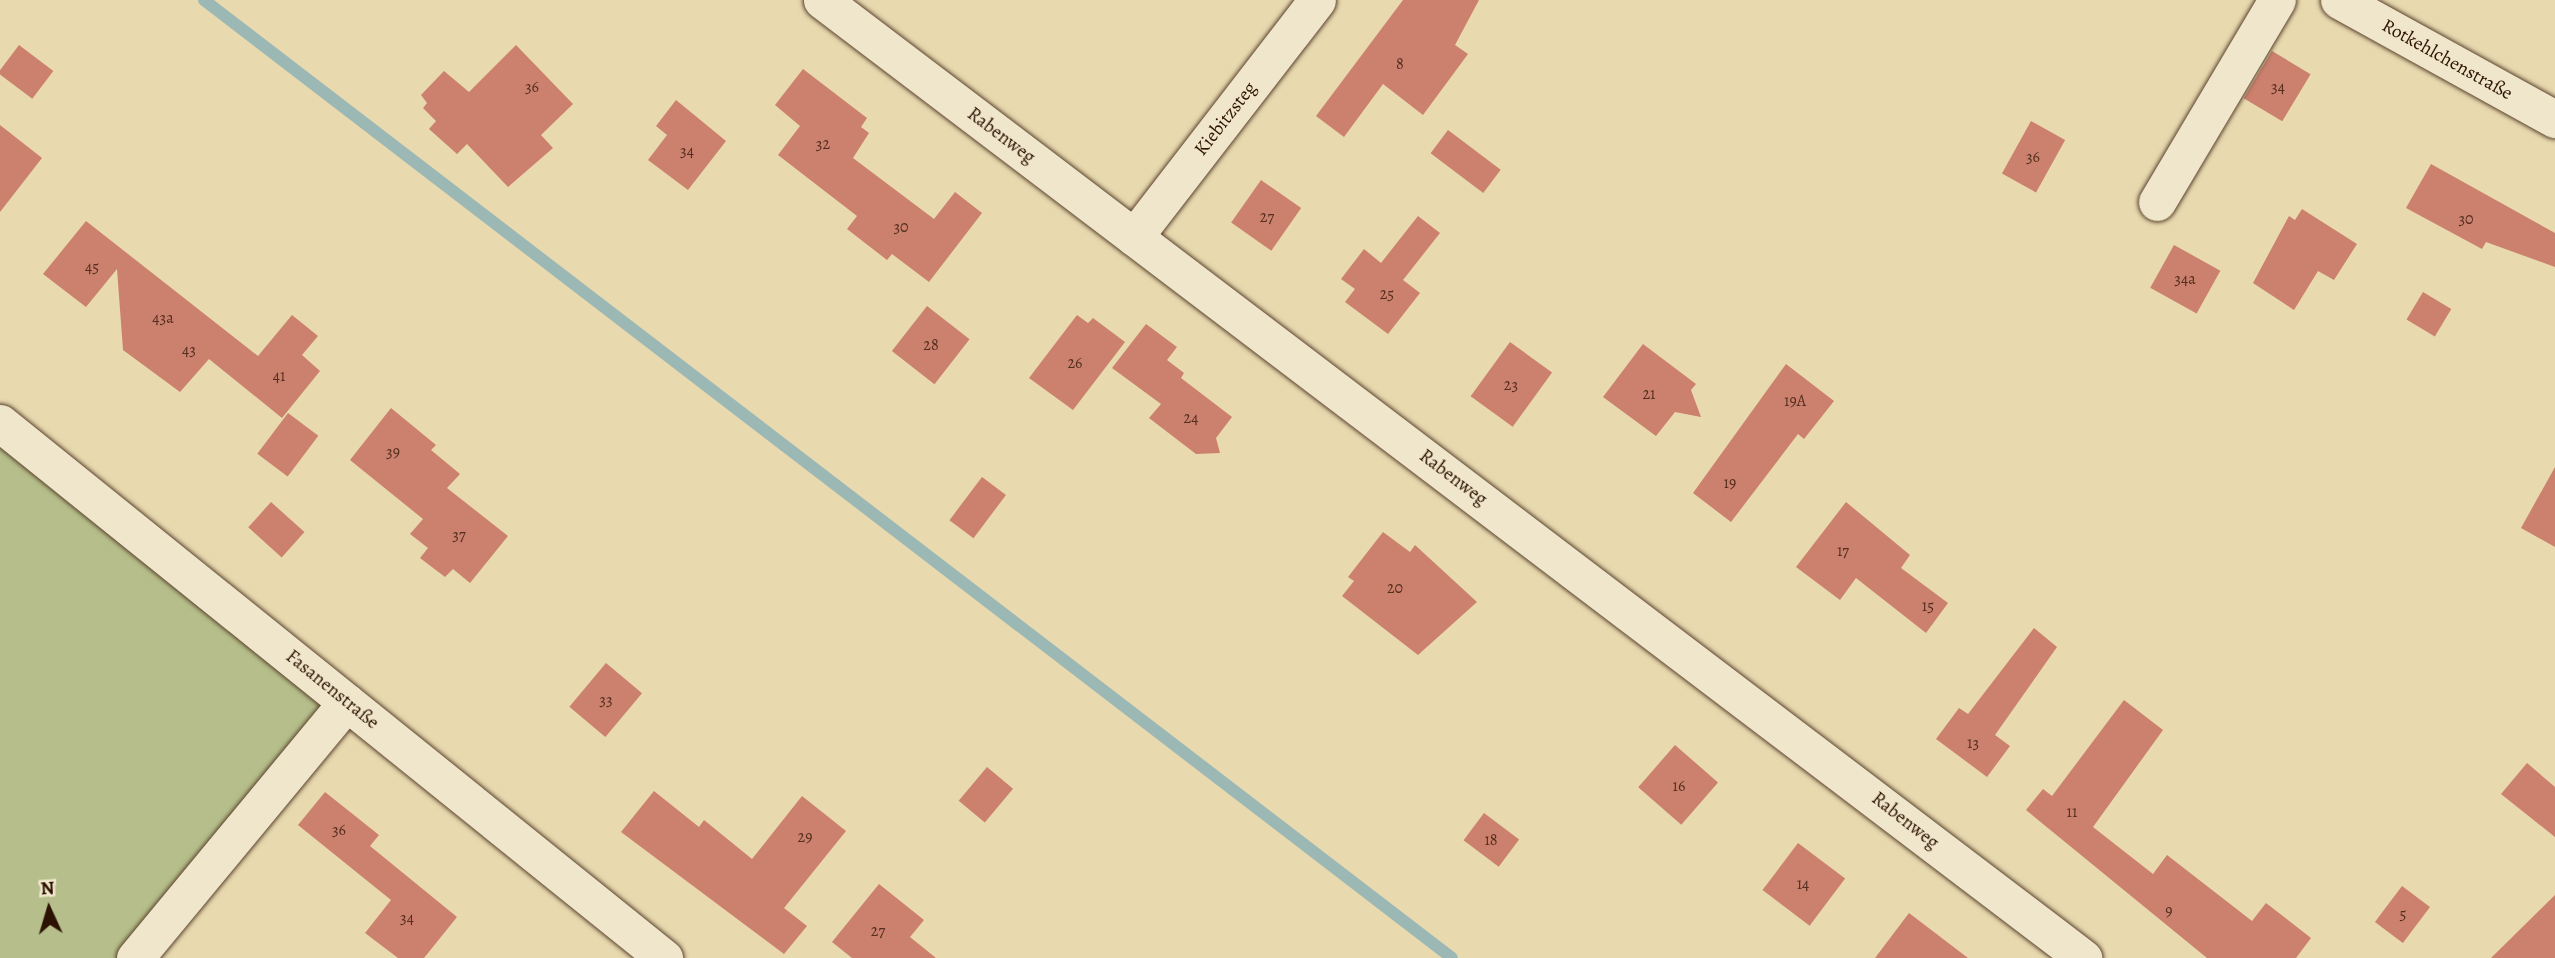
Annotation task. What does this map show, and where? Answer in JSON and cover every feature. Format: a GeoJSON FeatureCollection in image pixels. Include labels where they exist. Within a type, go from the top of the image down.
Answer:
{"type":"FeatureCollection","features":[{"type":"Feature","properties":{"kind":"street","name":"Rabenweg"},"geometry":{"type":"LineString","coordinates":[[822,0],[2083,958]]}},
{"type":"Feature","properties":{"kind":"street","name":"Kiebitzsteg"},"geometry":{"type":"LineString","coordinates":[[1134,237],[1317,0]]}},
{"type":"Feature","properties":{"kind":"street"},"geometry":{"type":"LineString","coordinates":[[2157,202],[2277,0]]}},
{"type":"Feature","properties":{"kind":"street","name":"Rotkehlchenstraße"},"geometry":{"type":"LineString","coordinates":[[2339,0],[2555,119]]}},
{"type":"Feature","properties":{"kind":"street","name":"Fasanenstraße"},"geometry":{"type":"LineString","coordinates":[[0,423],[664,958]]}},
{"type":"Feature","properties":{"kind":"street"},"geometry":{"type":"LineString","coordinates":[[135,958],[347,702]]}},
{"type":"Feature","properties":{"kind":"green space"},"geometry":{"type":"Polygon","coordinates":[[[0,431],[338,702],[120,958],[0,958],[0,431]]]}},
{"type":"Feature","properties":{"kind":"building"},"geometry":{"type":"Polygon","coordinates":[[[1403,0],[1479,0],[1455,45],[1468,54],[1423,115],[1383,84],[1344,137],[1316,116],[1403,0]]]}},
{"type":"Feature","properties":{"kind":"building"},"geometry":{"type":"Polygon","coordinates":[[[19,45],[53,71],[32,99],[0,75],[0,70],[19,45]]]}},
{"type":"Feature","properties":{"kind":"building"},"geometry":{"type":"Polygon","coordinates":[[[516,45],[573,104],[541,135],[553,148],[508,187],[467,144],[457,154],[429,129],[436,121],[423,108],[427,103],[421,95],[444,71],[469,92],[516,45]]]}},
{"type":"Feature","properties":{"kind":"building"},"geometry":{"type":"Polygon","coordinates":[[[2272,51],[2311,74],[2282,121],[2244,98],[2272,51]]]}},
{"type":"Feature","properties":{"kind":"building"},"geometry":{"type":"Polygon","coordinates":[[[803,69],[867,118],[861,127],[869,133],[853,158],[934,219],[955,192],[982,213],[929,282],[892,254],[887,260],[847,229],[857,216],[778,155],[800,126],[775,105],[803,69]]]}},
{"type":"Feature","properties":{"kind":"building"},"geometry":{"type":"Polygon","coordinates":[[[676,100],[726,141],[688,190],[648,160],[667,135],[656,126],[676,100]]]}},
{"type":"Feature","properties":{"kind":"building"},"geometry":{"type":"Polygon","coordinates":[[[2031,121],[2065,140],[2036,192],[2002,173],[2031,121]]]}},
{"type":"Feature","properties":{"kind":"building"},"geometry":{"type":"Polygon","coordinates":[[[0,125],[42,158],[0,212],[0,125]]]}},
{"type":"Feature","properties":{"kind":"building"},"geometry":{"type":"Polygon","coordinates":[[[1448,130],[1501,170],[1483,193],[1431,153],[1448,130]]]}},
{"type":"Feature","properties":{"kind":"building"},"geometry":{"type":"Polygon","coordinates":[[[2431,164],[2555,233],[2555,267],[2486,242],[2482,249],[2406,208],[2431,164]]]}},
{"type":"Feature","properties":{"kind":"building"},"geometry":{"type":"Polygon","coordinates":[[[1261,180],[1301,208],[1271,251],[1231,223],[1261,180]]]}},
{"type":"Feature","properties":{"kind":"building"},"geometry":{"type":"Polygon","coordinates":[[[2302,209],[2357,244],[2334,280],[2318,271],[2294,310],[2253,283],[2289,216],[2295,220],[2302,209]]]}},
{"type":"Feature","properties":{"kind":"building"},"geometry":{"type":"Polygon","coordinates":[[[1418,216],[1440,233],[1403,280],[1420,293],[1388,334],[1345,302],[1355,289],[1341,279],[1364,249],[1381,263],[1418,216]]]}},
{"type":"Feature","properties":{"kind":"building"},"geometry":{"type":"Polygon","coordinates":[[[86,221],[258,356],[292,315],[318,336],[302,355],[320,371],[282,418],[209,359],[180,392],[123,350],[117,269],[86,307],[43,274],[86,221]]]}},
{"type":"Feature","properties":{"kind":"building"},"geometry":{"type":"Polygon","coordinates":[[[2174,245],[2220,271],[2197,314],[2150,288],[2174,245]]]}},
{"type":"Feature","properties":{"kind":"building"},"geometry":{"type":"Polygon","coordinates":[[[2423,292],[2451,309],[2435,336],[2407,319],[2423,292]]]}},
{"type":"Feature","properties":{"kind":"building"},"geometry":{"type":"Polygon","coordinates":[[[927,306],[970,339],[934,384],[892,351],[927,306]]]}},
{"type":"Feature","properties":{"kind":"building"},"geometry":{"type":"Polygon","coordinates":[[[1077,315],[1088,323],[1093,318],[1125,342],[1073,410],[1029,378],[1077,315]]]}},
{"type":"Feature","properties":{"kind":"building"},"geometry":{"type":"Polygon","coordinates":[[[1146,324],[1177,347],[1167,360],[1184,373],[1181,378],[1232,417],[1216,438],[1220,453],[1196,454],[1149,418],[1161,404],[1112,368],[1146,324]]]}},
{"type":"Feature","properties":{"kind":"building"},"geometry":{"type":"Polygon","coordinates":[[[1510,342],[1552,373],[1513,427],[1471,396],[1510,342]]]}},
{"type":"Feature","properties":{"kind":"building"},"geometry":{"type":"Polygon","coordinates":[[[1643,344],[1696,384],[1691,390],[1701,417],[1675,412],[1656,436],[1603,397],[1643,344]]]}},
{"type":"Feature","properties":{"kind":"building"},"geometry":{"type":"Polygon","coordinates":[[[1786,364],[1834,401],[1804,439],[1798,434],[1731,522],[1693,493],[1786,364]]]}},
{"type":"Feature","properties":{"kind":"building"},"geometry":{"type":"Polygon","coordinates":[[[391,408],[436,445],[431,450],[460,474],[447,488],[508,536],[470,583],[453,569],[445,577],[420,558],[428,548],[410,534],[423,519],[350,460],[391,408]]]}},
{"type":"Feature","properties":{"kind":"building"},"geometry":{"type":"Polygon","coordinates":[[[288,413],[318,436],[288,477],[257,454],[288,413]]]}},
{"type":"Feature","properties":{"kind":"building"},"geometry":{"type":"Polygon","coordinates":[[[2555,467],[2555,547],[2521,528],[2555,467]]]}},
{"type":"Feature","properties":{"kind":"building"},"geometry":{"type":"Polygon","coordinates":[[[982,477],[1006,495],[973,538],[950,520],[982,477]]]}},
{"type":"Feature","properties":{"kind":"building"},"geometry":{"type":"Polygon","coordinates":[[[271,502],[304,532],[282,557],[248,527],[271,502]]]}},
{"type":"Feature","properties":{"kind":"building"},"geometry":{"type":"Polygon","coordinates":[[[1846,502],[1910,555],[1901,568],[1948,603],[1926,633],[1856,578],[1840,600],[1796,567],[1846,502]]]}},
{"type":"Feature","properties":{"kind":"building"},"geometry":{"type":"Polygon","coordinates":[[[1383,532],[1410,552],[1415,545],[1477,602],[1418,655],[1342,596],[1354,581],[1348,577],[1383,532]]]}},
{"type":"Feature","properties":{"kind":"building"},"geometry":{"type":"Polygon","coordinates":[[[2034,628],[2057,647],[1995,735],[2010,746],[1987,777],[1936,739],[1959,708],[1968,714],[2034,628]]]}},
{"type":"Feature","properties":{"kind":"building"},"geometry":{"type":"Polygon","coordinates":[[[606,663],[642,693],[605,737],[569,707],[606,663]]]}},
{"type":"Feature","properties":{"kind":"building"},"geometry":{"type":"Polygon","coordinates":[[[2124,700],[2163,730],[2093,827],[2153,874],[2167,855],[2252,921],[2266,903],[2311,938],[2296,958],[2207,958],[2026,810],[2043,789],[2052,796],[2124,700]]]}},
{"type":"Feature","properties":{"kind":"building"},"geometry":{"type":"Polygon","coordinates":[[[1675,745],[1718,782],[1681,825],[1638,787],[1675,745]]]}},
{"type":"Feature","properties":{"kind":"building"},"geometry":{"type":"Polygon","coordinates":[[[2527,763],[2555,787],[2555,837],[2501,794],[2527,763]]]}},
{"type":"Feature","properties":{"kind":"building"},"geometry":{"type":"Polygon","coordinates":[[[987,767],[1013,789],[985,823],[959,801],[987,767]]]}},
{"type":"Feature","properties":{"kind":"building"},"geometry":{"type":"Polygon","coordinates":[[[654,791],[699,827],[704,820],[752,859],[802,796],[846,831],[784,908],[807,926],[784,954],[621,832],[654,791]]]}},
{"type":"Feature","properties":{"kind":"building"},"geometry":{"type":"Polygon","coordinates":[[[325,792],[379,835],[370,846],[457,917],[424,958],[398,958],[365,933],[391,900],[298,825],[325,792]]]}},
{"type":"Feature","properties":{"kind":"building"},"geometry":{"type":"Polygon","coordinates":[[[1484,813],[1519,839],[1499,867],[1464,840],[1484,813]]]}},
{"type":"Feature","properties":{"kind":"building"},"geometry":{"type":"Polygon","coordinates":[[[1798,843],[1845,879],[1810,926],[1762,890],[1798,843]]]}},
{"type":"Feature","properties":{"kind":"building"},"geometry":{"type":"Polygon","coordinates":[[[879,884],[924,920],[910,937],[936,958],[852,958],[832,942],[879,884]]]}},
{"type":"Feature","properties":{"kind":"building"},"geometry":{"type":"Polygon","coordinates":[[[2402,886],[2430,907],[2403,943],[2375,922],[2402,886]]]}},
{"type":"Feature","properties":{"kind":"building"},"geometry":{"type":"Polygon","coordinates":[[[2555,895],[2555,958],[2491,958],[2555,895]]]}},
{"type":"Feature","properties":{"kind":"building"},"geometry":{"type":"Polygon","coordinates":[[[1909,913],[1968,958],[1875,958],[1909,913]]]}},
{"type":"Feature","properties":{"kind":"waterway"},"geometry":{"type":"LineString","coordinates":[[204,0],[1452,958]]}}]}
